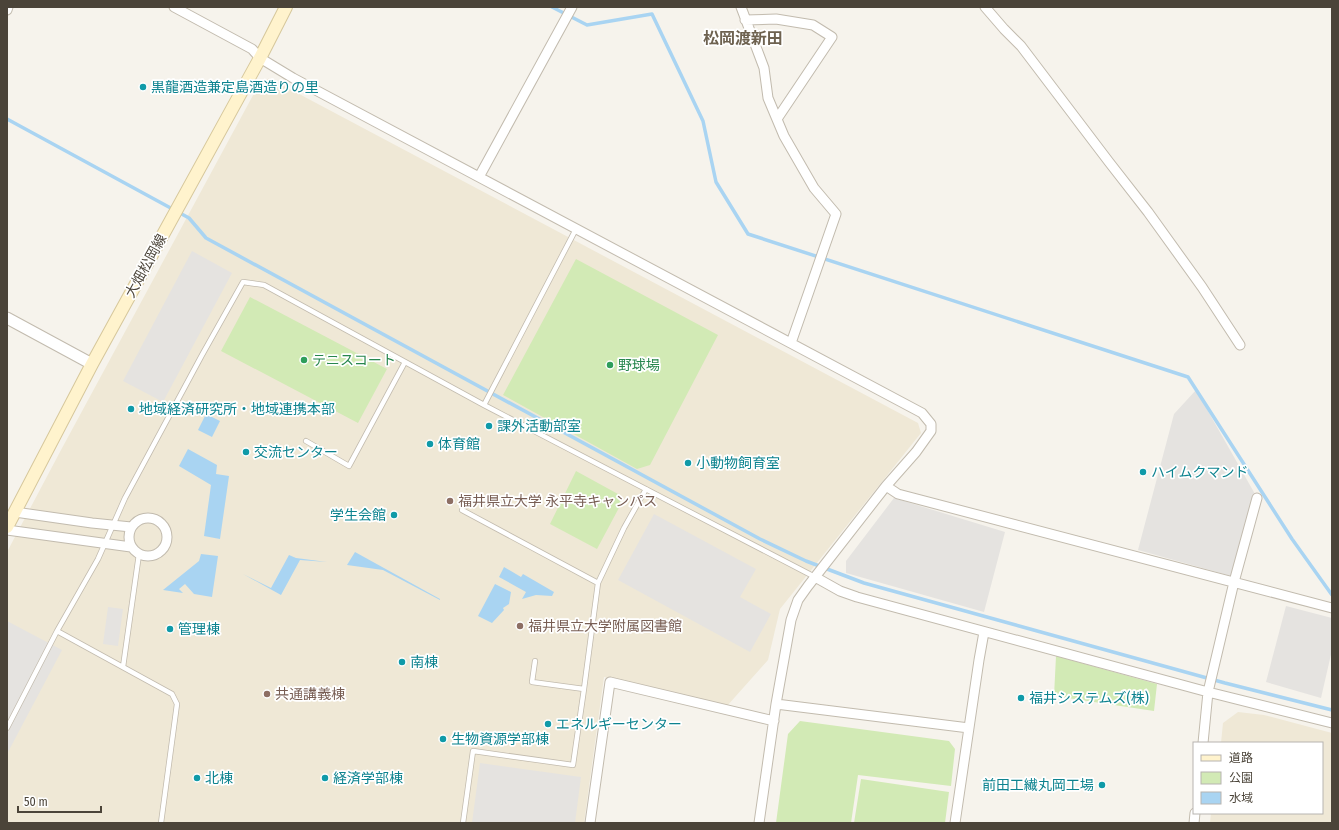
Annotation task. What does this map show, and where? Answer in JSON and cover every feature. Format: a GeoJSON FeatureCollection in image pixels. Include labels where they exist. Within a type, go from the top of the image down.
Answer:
{"type":"FeatureCollection","features":[{"type":"Feature","properties":{"kind":"main road","name":"大畑松岡線"},"geometry":{"type":"LineString","coordinates":[[9,522],[92,364],[260,58],[286,7]]}},
{"type":"Feature","properties":{"kind":"street"},"geometry":{"type":"LineString","coordinates":[[174,7],[252,49],[260,58],[293,78],[922,413],[931,424],[931,431],[926,439],[886,486],[798,600],[791,620],[776,704],[759,823]]}},
{"type":"Feature","properties":{"kind":"street"},"geometry":{"type":"LineString","coordinates":[[479,177],[572,7]]}},
{"type":"Feature","properties":{"kind":"street"},"geometry":{"type":"LineString","coordinates":[[741,7],[764,68],[768,98],[784,136],[814,188],[836,214],[791,343]]}},
{"type":"Feature","properties":{"kind":"street"},"geometry":{"type":"LineString","coordinates":[[985,7],[1021,46],[1148,212],[1202,287],[1240,345]]}},
{"type":"Feature","properties":{"kind":"street"},"geometry":{"type":"LineString","coordinates":[[745,20],[776,20],[812,25],[832,37],[777,119]]}},
{"type":"Feature","properties":{"kind":"street"},"geometry":{"type":"LineString","coordinates":[[7,318],[92,364]]}},
{"type":"Feature","properties":{"kind":"street"},"geometry":{"type":"LineString","coordinates":[[886,486],[898,494],[1332,608]]}},
{"type":"Feature","properties":{"kind":"street"},"geometry":{"type":"LineString","coordinates":[[1203,742],[1208,692],[1234,582],[1257,498]]}},
{"type":"Feature","properties":{"kind":"street"},"geometry":{"type":"LineString","coordinates":[[9,522],[105,543],[131,547],[139,554],[148,557],[161,552],[165,547],[168,541],[167,531],[164,525],[157,519],[150,518],[142,519],[136,522],[131,527],[129,534],[131,547]]}},
{"type":"Feature","properties":{"kind":"street"},"geometry":{"type":"LineString","coordinates":[[9,522],[92,524],[131,527]]}},
{"type":"Feature","properties":{"kind":"street"},"geometry":{"type":"LineString","coordinates":[[815,578],[840,591],[856,597],[1208,692],[1332,722]]}},
{"type":"Feature","properties":{"kind":"street"},"geometry":{"type":"LineString","coordinates":[[955,823],[984,632]]}},
{"type":"Feature","properties":{"kind":"street"},"geometry":{"type":"LineString","coordinates":[[590,823],[610,682],[774,721]]}},
{"type":"Feature","properties":{"kind":"street"},"geometry":{"type":"LineString","coordinates":[[776,704],[969,728]]}},
{"type":"Feature","properties":{"kind":"lane"},"geometry":{"type":"LineString","coordinates":[[484,405],[576,229]]}},
{"type":"Feature","properties":{"kind":"lane"},"geometry":{"type":"LineString","coordinates":[[7,728],[57,630],[98,560],[125,498],[243,282],[264,285],[484,405],[815,578]]}},
{"type":"Feature","properties":{"kind":"lane"},"geometry":{"type":"LineString","coordinates":[[306,441],[349,466],[405,362]]}},
{"type":"Feature","properties":{"kind":"lane"},"geometry":{"type":"LineString","coordinates":[[462,823],[473,751],[573,764],[598,583],[624,528],[646,489]]}},
{"type":"Feature","properties":{"kind":"lane"},"geometry":{"type":"LineString","coordinates":[[462,510],[598,583]]}},
{"type":"Feature","properties":{"kind":"lane"},"geometry":{"type":"LineString","coordinates":[[123,667],[139,554]]}},
{"type":"Feature","properties":{"kind":"lane"},"geometry":{"type":"LineString","coordinates":[[57,630],[172,694],[177,704],[161,823]]}},
{"type":"Feature","properties":{"kind":"lane"},"geometry":{"type":"LineString","coordinates":[[535,661],[532,682],[584,689]]}},
{"type":"Feature","properties":{"kind":"shaded area","name":"福井県立大学 永平寺キャンパス"},"geometry":{"type":"Polygon","coordinates":[[[269,78],[918,423],[921,433],[780,609],[768,660],[727,706],[604,677],[584,823],[7,823],[7,552],[257,88],[269,78]]]}},
{"type":"Feature","properties":{"kind":"shaded area"},"geometry":{"type":"Polygon","coordinates":[[[192,251],[232,273],[163,402],[123,381],[192,251]]]}},
{"type":"Feature","properties":{"kind":"shaded area"},"geometry":{"type":"Polygon","coordinates":[[[1196,390],[1255,494],[1231,576],[1138,550],[1174,414],[1196,390]]]}},
{"type":"Feature","properties":{"kind":"shaded area"},"geometry":{"type":"Polygon","coordinates":[[[894,498],[1005,532],[984,612],[846,573],[846,561],[894,498]]]}},
{"type":"Feature","properties":{"kind":"shaded area"},"geometry":{"type":"Polygon","coordinates":[[[654,514],[756,569],[740,597],[771,614],[750,652],[618,580],[654,514]]]}},
{"type":"Feature","properties":{"kind":"shaded area"},"geometry":{"type":"Polygon","coordinates":[[[1286,606],[1332,618],[1332,650],[1321,698],[1266,682],[1286,606]]]}},
{"type":"Feature","properties":{"kind":"shaded area"},"geometry":{"type":"Polygon","coordinates":[[[108,607],[123,609],[118,646],[103,644],[108,607]]]}},
{"type":"Feature","properties":{"kind":"shaded area"},"geometry":{"type":"Polygon","coordinates":[[[7,621],[62,650],[7,754],[7,621]]]}},
{"type":"Feature","properties":{"kind":"shaded area"},"geometry":{"type":"Polygon","coordinates":[[[1238,712],[1264,715],[1332,733],[1332,823],[1210,823],[1211,814],[1323,814],[1323,742],[1221,742],[1223,723],[1238,712]]]}},
{"type":"Feature","properties":{"kind":"shaded area"},"geometry":{"type":"Polygon","coordinates":[[[480,763],[581,777],[575,823],[472,823],[480,763]]]}},
{"type":"Feature","properties":{"kind":"green space","name":"野球場"},"geometry":{"type":"Polygon","coordinates":[[[576,259],[718,335],[650,465],[637,469],[503,395],[576,259]]]}},
{"type":"Feature","properties":{"kind":"green space","name":"テニスコート"},"geometry":{"type":"Polygon","coordinates":[[[250,297],[387,369],[358,423],[221,351],[250,297]]]}},
{"type":"Feature","properties":{"kind":"green space"},"geometry":{"type":"Polygon","coordinates":[[[576,471],[618,494],[621,504],[597,549],[550,524],[576,471]]]}},
{"type":"Feature","properties":{"kind":"green space"},"geometry":{"type":"Polygon","coordinates":[[[1056,656],[1157,684],[1154,711],[1054,696],[1056,656]]]}},
{"type":"Feature","properties":{"kind":"green space"},"geometry":{"type":"Polygon","coordinates":[[[800,721],[949,741],[955,749],[951,786],[858,775],[851,823],[776,823],[788,734],[800,721]]]}},
{"type":"Feature","properties":{"kind":"green space"},"geometry":{"type":"Polygon","coordinates":[[[861,779],[949,792],[945,823],[854,823],[861,779]]]}},
{"type":"Feature","properties":{"kind":"water"},"geometry":{"type":"Polygon","coordinates":[[[206,414],[220,421],[212,437],[198,430],[206,414]]]}},
{"type":"Feature","properties":{"kind":"water"},"geometry":{"type":"Polygon","coordinates":[[[188,449],[217,465],[216,474],[229,476],[220,539],[204,536],[211,485],[179,466],[188,449]]]}},
{"type":"Feature","properties":{"kind":"water"},"geometry":{"type":"Polygon","coordinates":[[[355,552],[440,600],[383,570],[347,565],[355,552]]]}},
{"type":"Feature","properties":{"kind":"water"},"geometry":{"type":"Polygon","coordinates":[[[201,554],[218,556],[212,597],[194,594],[185,584],[179,589],[183,593],[163,590],[199,561],[201,554]]]}},
{"type":"Feature","properties":{"kind":"water"},"geometry":{"type":"Polygon","coordinates":[[[289,555],[296,558],[327,562],[300,560],[281,595],[243,574],[271,588],[289,555]]]}},
{"type":"Feature","properties":{"kind":"water"},"geometry":{"type":"Polygon","coordinates":[[[504,567],[521,577],[523,574],[554,592],[552,596],[536,595],[522,599],[526,592],[499,577],[504,567]]]}},
{"type":"Feature","properties":{"kind":"water"},"geometry":{"type":"Polygon","coordinates":[[[495,584],[511,592],[509,604],[503,608],[504,610],[492,623],[478,616],[495,584]]]}},
{"type":"Feature","properties":{"kind":"waterway"},"geometry":{"type":"LineString","coordinates":[[552,7],[587,25],[652,14],[703,121],[716,182],[748,234],[1188,377],[1292,539],[1332,595]]}},
{"type":"Feature","properties":{"kind":"waterway"},"geometry":{"type":"LineString","coordinates":[[7,119],[189,218],[206,238],[760,539],[806,561],[864,583],[1225,683],[1332,710]]}},
{"type":"Feature","properties":{"kind":"place","name":"黒龍酒造兼定島酒造りの里"},"geometry":{"type":"Point","coordinates":[143,87]}},
{"type":"Feature","properties":{"kind":"place","name":"テニスコート"},"geometry":{"type":"Point","coordinates":[304,360]}},
{"type":"Feature","properties":{"kind":"place","name":"野球場"},"geometry":{"type":"Point","coordinates":[610,365]}},
{"type":"Feature","properties":{"kind":"place","name":"地域経済研究所・地域連携本部"},"geometry":{"type":"Point","coordinates":[131,409]}},
{"type":"Feature","properties":{"kind":"place","name":"課外活動部室"},"geometry":{"type":"Point","coordinates":[489,426]}},
{"type":"Feature","properties":{"kind":"place","name":"体育館"},"geometry":{"type":"Point","coordinates":[430,444]}},
{"type":"Feature","properties":{"kind":"place","name":"交流センター"},"geometry":{"type":"Point","coordinates":[246,452]}},
{"type":"Feature","properties":{"kind":"place","name":"小動物飼育室"},"geometry":{"type":"Point","coordinates":[688,463]}},
{"type":"Feature","properties":{"kind":"place","name":"ハイムクマンド"},"geometry":{"type":"Point","coordinates":[1143,472]}},
{"type":"Feature","properties":{"kind":"place","name":"福井県立大学 永平寺キャンパス"},"geometry":{"type":"Point","coordinates":[450,501]}},
{"type":"Feature","properties":{"kind":"place","name":"学生会館"},"geometry":{"type":"Point","coordinates":[394,515]}},
{"type":"Feature","properties":{"kind":"place","name":"福井県立大学附属図書館"},"geometry":{"type":"Point","coordinates":[520,626]}},
{"type":"Feature","properties":{"kind":"place","name":"管理棟"},"geometry":{"type":"Point","coordinates":[170,629]}},
{"type":"Feature","properties":{"kind":"place","name":"南棟"},"geometry":{"type":"Point","coordinates":[402,662]}},
{"type":"Feature","properties":{"kind":"place","name":"共通講義棟"},"geometry":{"type":"Point","coordinates":[267,694]}},
{"type":"Feature","properties":{"kind":"place","name":"福井システムズ(株)"},"geometry":{"type":"Point","coordinates":[1021,698]}},
{"type":"Feature","properties":{"kind":"place","name":"エネルギーセンター"},"geometry":{"type":"Point","coordinates":[548,724]}},
{"type":"Feature","properties":{"kind":"place","name":"生物資源学部棟"},"geometry":{"type":"Point","coordinates":[443,739]}},
{"type":"Feature","properties":{"kind":"place","name":"北棟"},"geometry":{"type":"Point","coordinates":[197,778]}},
{"type":"Feature","properties":{"kind":"place","name":"経済学部棟"},"geometry":{"type":"Point","coordinates":[325,778]}},
{"type":"Feature","properties":{"kind":"place","name":"前田工繊丸岡工場"},"geometry":{"type":"Point","coordinates":[1102,785]}},
{"type":"Feature","properties":{"kind":"district","name":"松岡渡新田"},"geometry":{"type":"Point","coordinates":[743,38]}}]}
